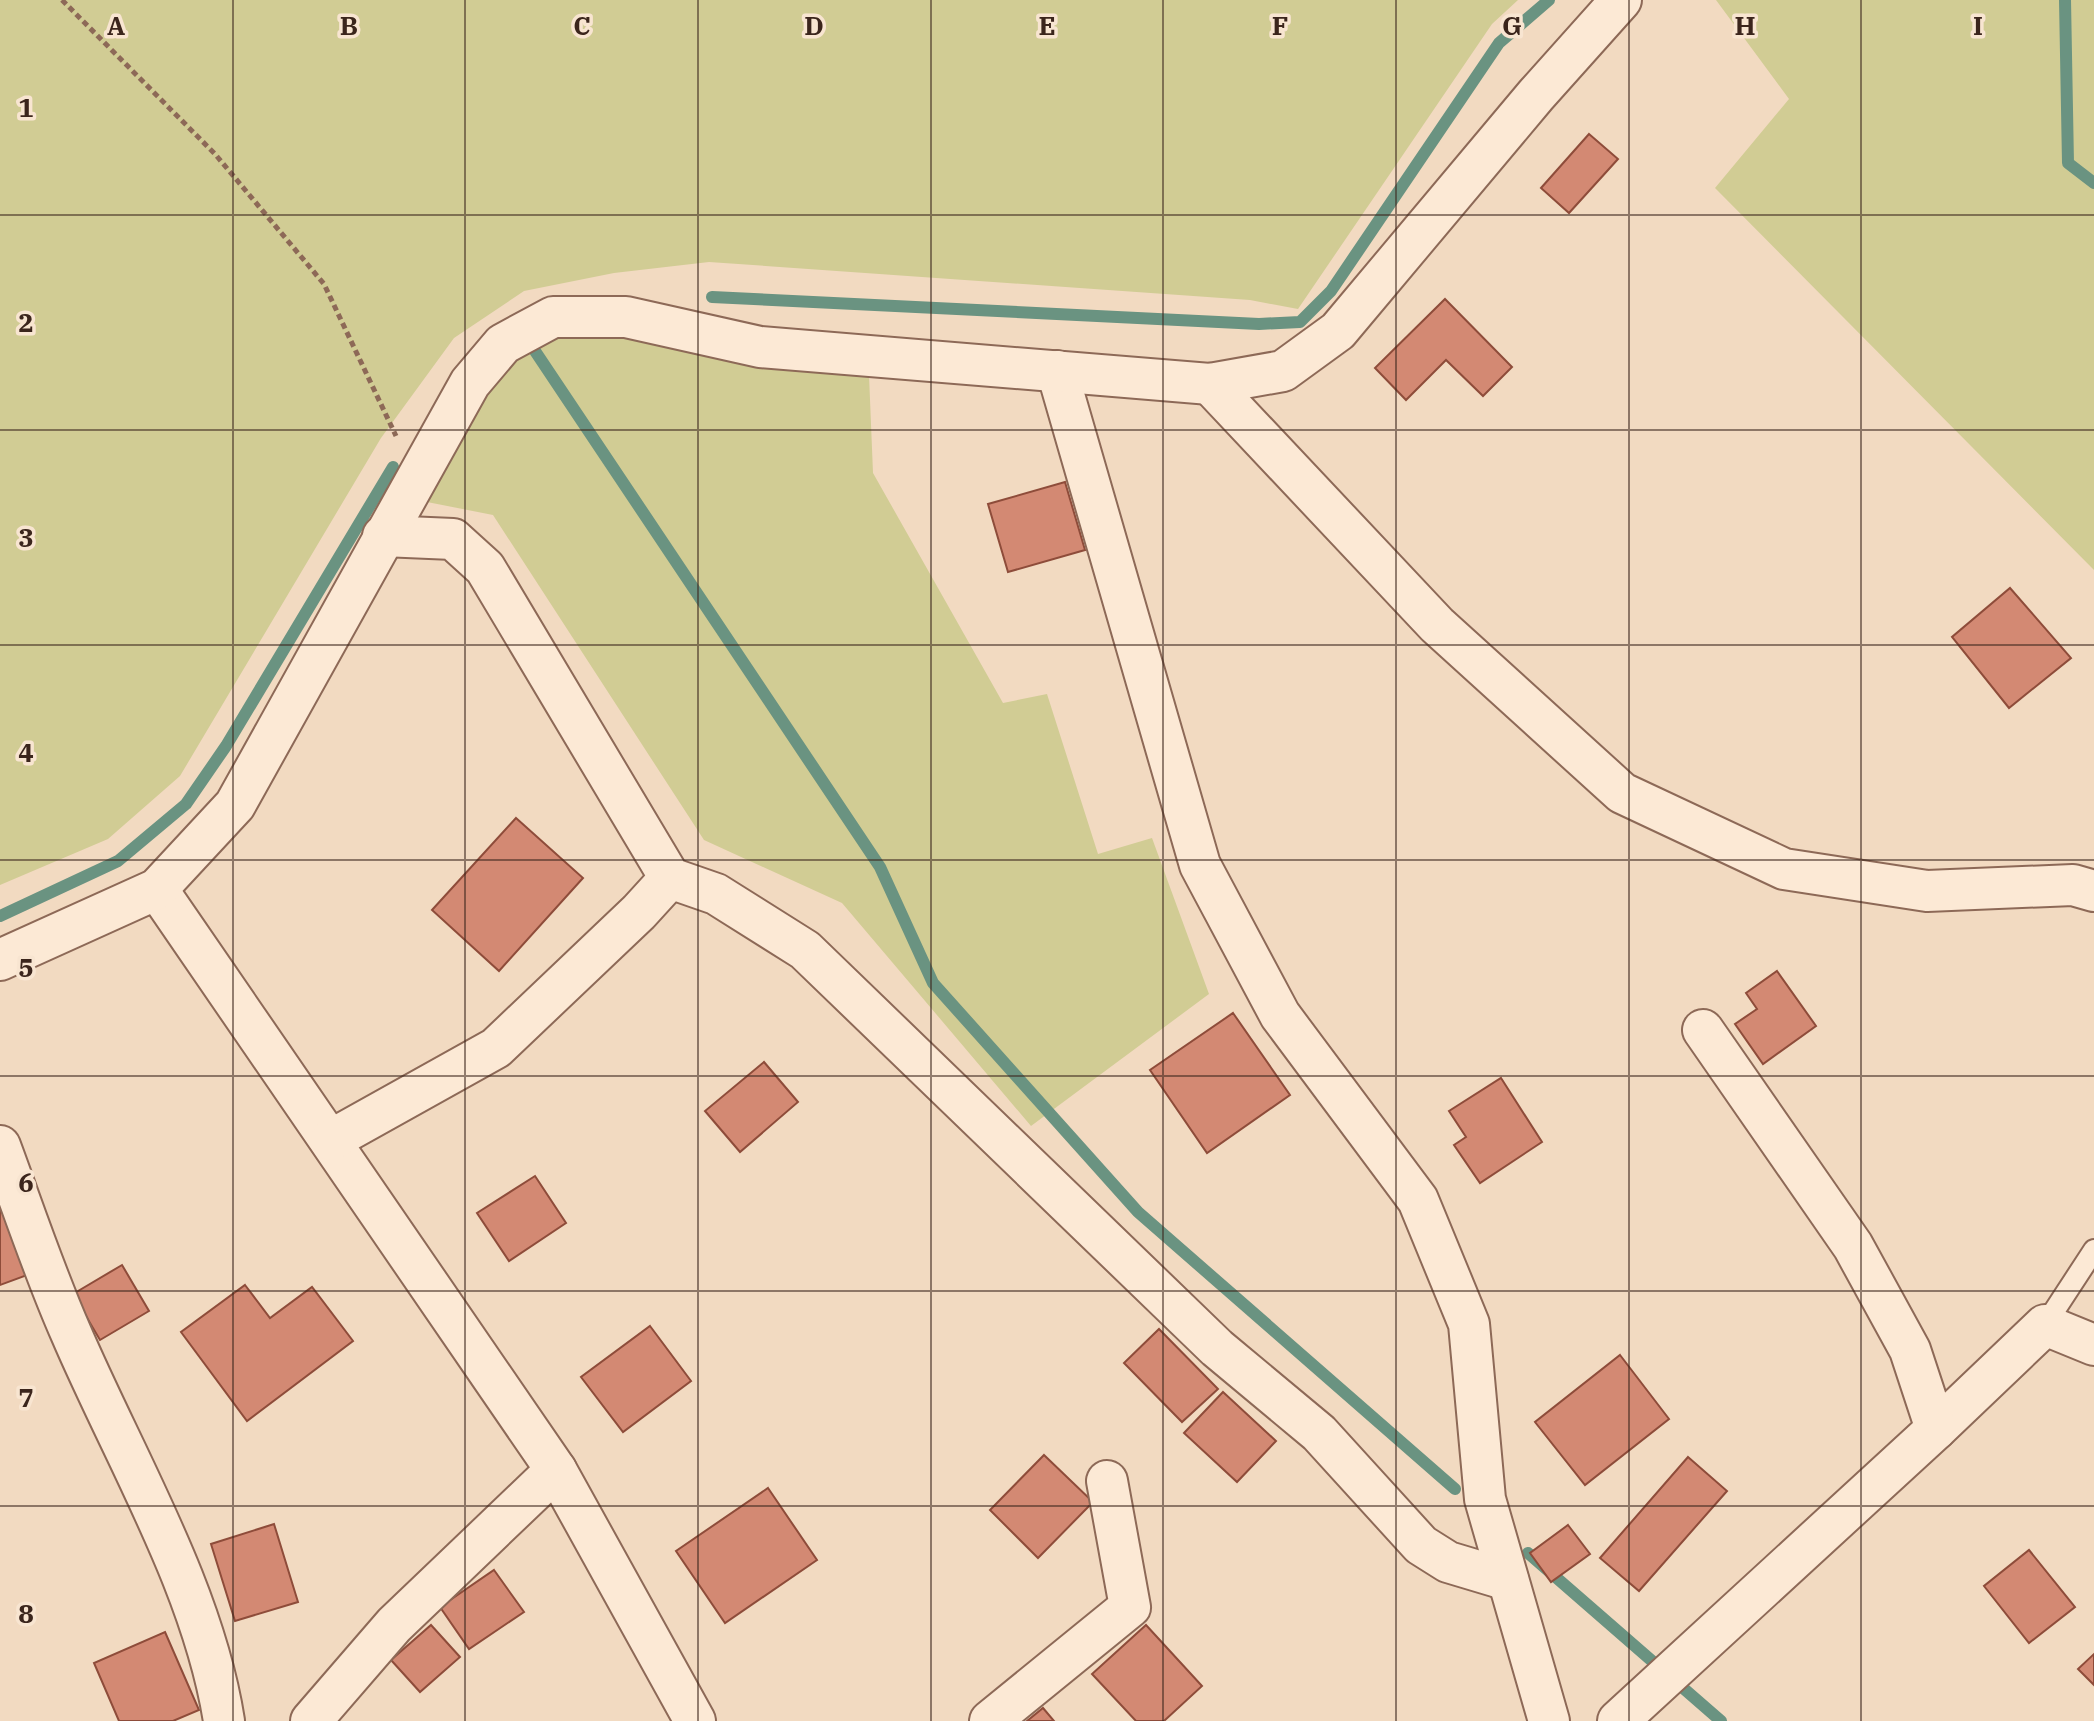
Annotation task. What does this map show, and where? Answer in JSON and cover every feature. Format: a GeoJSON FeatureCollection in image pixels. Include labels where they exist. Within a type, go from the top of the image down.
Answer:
{"type":"FeatureCollection","features":[{"type":"Feature","properties":{"kind":"street"},"geometry":{"type":"LineString","coordinates":[[0,960],[157,889],[235,805],[415,477],[470,383],[503,344],[553,317],[626,317],[760,347],[1210,384],[1283,371],[1338,331],[1536,95],[1621,0]]}},
{"type":"Feature","properties":{"kind":"street"},"geometry":{"type":"LineString","coordinates":[[1057,371],[1200,865],[1280,1015],[1418,1200],[1469,1324],[1485,1499],[1549,1721]]}},
{"type":"Feature","properties":{"kind":"street"},"geometry":{"type":"LineString","coordinates":[[1210,384],[1437,625],[1622,793],[1784,869],[1927,891],[2073,885],[2094,891]]}},
{"type":"Feature","properties":{"kind":"street"},"geometry":{"type":"LineString","coordinates":[[383,536],[453,539],[485,568],[670,878],[716,894],[805,950],[1217,1348],[1319,1433],[1421,1545],[1448,1562],[1508,1580]]}},
{"type":"Feature","properties":{"kind":"street"},"geometry":{"type":"LineString","coordinates":[[331,1140],[496,1048],[639,912],[670,878]]}},
{"type":"Feature","properties":{"kind":"street"},"geometry":{"type":"LineString","coordinates":[[157,889],[556,1470],[695,1721]]}},
{"type":"Feature","properties":{"kind":"street"},"geometry":{"type":"LineString","coordinates":[[1703,1030],[1853,1246],[1910,1350],[1936,1429]]}},
{"type":"Feature","properties":{"kind":"street"},"geometry":{"type":"LineString","coordinates":[[0,1146],[70,1332],[172,1551],[219,1687],[224,1721]]}},
{"type":"Feature","properties":{"kind":"street"},"geometry":{"type":"LineString","coordinates":[[1618,1721],[2045,1325],[2094,1345]]}},
{"type":"Feature","properties":{"kind":"street"},"geometry":{"type":"LineString","coordinates":[[311,1721],[394,1625],[556,1470]]}},
{"type":"Feature","properties":{"kind":"street"},"geometry":{"type":"LineString","coordinates":[[990,1721],[1130,1607],[1107,1481]]}},
{"type":"Feature","properties":{"kind":"lane"},"geometry":{"type":"LineString","coordinates":[[2045,1325],[2094,1250]]}},
{"type":"Feature","properties":{"kind":"path"},"geometry":{"type":"LineString","coordinates":[[62,0],[215,154],[324,284],[415,477]]}},
{"type":"Feature","properties":{"kind":"shaded area"},"geometry":{"type":"Polygon","coordinates":[[[0,0],[1518,0],[1492,24],[1298,309],[1250,300],[709,262],[614,273],[524,291],[454,338],[381,438],[180,776],[108,839],[0,885],[0,0]]]}},
{"type":"Feature","properties":{"kind":"shaded area"},"geometry":{"type":"Polygon","coordinates":[[[1716,0],[2094,0],[2094,570],[1715,188],[1789,99],[1716,0]]]}},
{"type":"Feature","properties":{"kind":"shaded area"},"geometry":{"type":"Polygon","coordinates":[[[566,327],[869,375],[873,473],[1003,703],[1047,694],[1098,854],[1152,838],[1209,994],[1031,1126],[842,903],[704,840],[493,515],[422,501],[499,367],[566,327]]]}},
{"type":"Feature","properties":{"kind":"building"},"geometry":{"type":"Polygon","coordinates":[[[1589,134],[1618,159],[1569,213],[1541,188],[1589,134]]]}},
{"type":"Feature","properties":{"kind":"building"},"geometry":{"type":"Polygon","coordinates":[[[1445,299],[1512,367],[1483,396],[1446,360],[1406,400],[1375,368],[1445,299]]]}},
{"type":"Feature","properties":{"kind":"building"},"geometry":{"type":"Polygon","coordinates":[[[1065,482],[1085,550],[1008,572],[988,504],[1065,482]]]}},
{"type":"Feature","properties":{"kind":"building"},"geometry":{"type":"Polygon","coordinates":[[[2010,588],[2071,658],[2009,708],[1952,637],[2010,588]]]}},
{"type":"Feature","properties":{"kind":"building"},"geometry":{"type":"Polygon","coordinates":[[[516,818],[583,878],[499,971],[432,910],[516,818]]]}},
{"type":"Feature","properties":{"kind":"building"},"geometry":{"type":"Polygon","coordinates":[[[1777,971],[1816,1026],[1763,1064],[1735,1024],[1757,1009],[1746,993],[1777,971]]]}},
{"type":"Feature","properties":{"kind":"building"},"geometry":{"type":"Polygon","coordinates":[[[1233,1013],[1290,1095],[1207,1153],[1150,1070],[1233,1013]]]}},
{"type":"Feature","properties":{"kind":"building"},"geometry":{"type":"Polygon","coordinates":[[[764,1062],[798,1102],[740,1152],[705,1111],[764,1062]]]}},
{"type":"Feature","properties":{"kind":"building"},"geometry":{"type":"Polygon","coordinates":[[[1501,1078],[1542,1142],[1480,1183],[1454,1145],[1466,1137],[1449,1111],[1501,1078]]]}},
{"type":"Feature","properties":{"kind":"building"},"geometry":{"type":"Polygon","coordinates":[[[535,1176],[566,1223],[509,1261],[477,1213],[535,1176]]]}},
{"type":"Feature","properties":{"kind":"building"},"geometry":{"type":"Polygon","coordinates":[[[0,1204],[30,1274],[0,1285],[0,1204]]]}},
{"type":"Feature","properties":{"kind":"building"},"geometry":{"type":"Polygon","coordinates":[[[122,1265],[149,1311],[100,1340],[73,1294],[122,1265]]]}},
{"type":"Feature","properties":{"kind":"building"},"geometry":{"type":"Polygon","coordinates":[[[245,1285],[270,1318],[312,1287],[353,1341],[247,1421],[181,1332],[245,1285]]]}},
{"type":"Feature","properties":{"kind":"building"},"geometry":{"type":"Polygon","coordinates":[[[650,1326],[691,1381],[623,1432],[581,1377],[650,1326]]]}},
{"type":"Feature","properties":{"kind":"building"},"geometry":{"type":"Polygon","coordinates":[[[1159,1329],[1218,1389],[1182,1422],[1124,1363],[1159,1329]]]}},
{"type":"Feature","properties":{"kind":"building"},"geometry":{"type":"Polygon","coordinates":[[[1620,1355],[1669,1419],[1585,1485],[1535,1422],[1620,1355]]]}},
{"type":"Feature","properties":{"kind":"building"},"geometry":{"type":"Polygon","coordinates":[[[1223,1392],[1276,1441],[1237,1482],[1184,1433],[1223,1392]]]}},
{"type":"Feature","properties":{"kind":"building"},"geometry":{"type":"Polygon","coordinates":[[[1044,1455],[1093,1502],[1038,1558],[990,1510],[1044,1455]]]}},
{"type":"Feature","properties":{"kind":"building"},"geometry":{"type":"Polygon","coordinates":[[[1688,1457],[1727,1491],[1639,1591],[1600,1558],[1688,1457]]]}},
{"type":"Feature","properties":{"kind":"building"},"geometry":{"type":"Polygon","coordinates":[[[768,1488],[817,1560],[725,1623],[676,1551],[768,1488]]]}},
{"type":"Feature","properties":{"kind":"building"},"geometry":{"type":"Polygon","coordinates":[[[274,1524],[298,1602],[235,1621],[211,1544],[274,1524]]]}},
{"type":"Feature","properties":{"kind":"building"},"geometry":{"type":"Polygon","coordinates":[[[1568,1525],[1590,1554],[1551,1582],[1530,1553],[1568,1525]]]}},
{"type":"Feature","properties":{"kind":"building"},"geometry":{"type":"Polygon","coordinates":[[[2029,1550],[2075,1607],[2029,1643],[1984,1586],[2029,1550]]]}},
{"type":"Feature","properties":{"kind":"building"},"geometry":{"type":"Polygon","coordinates":[[[494,1570],[524,1612],[469,1649],[440,1607],[494,1570]]]}},
{"type":"Feature","properties":{"kind":"building"},"geometry":{"type":"Polygon","coordinates":[[[431,1625],[460,1657],[420,1692],[391,1660],[431,1625]]]}},
{"type":"Feature","properties":{"kind":"building"},"geometry":{"type":"Polygon","coordinates":[[[1146,1625],[1202,1686],[1164,1721],[1136,1721],[1092,1674],[1146,1625]]]}},
{"type":"Feature","properties":{"kind":"building"},"geometry":{"type":"Polygon","coordinates":[[[165,1632],[199,1710],[173,1721],[119,1721],[94,1663],[165,1632]]]}},
{"type":"Feature","properties":{"kind":"building"},"geometry":{"type":"Polygon","coordinates":[[[2094,1654],[2094,1685],[2078,1669],[2094,1654]]]}},
{"type":"Feature","properties":{"kind":"building"},"geometry":{"type":"Polygon","coordinates":[[[1043,1708],[1054,1721],[1027,1721],[1043,1708]]]}},
{"type":"Feature","properties":{"kind":"waterway"},"geometry":{"type":"LineString","coordinates":[[712,297],[1259,324],[1300,322],[1331,291],[1499,43],[1549,0]]}},
{"type":"Feature","properties":{"kind":"waterway"},"geometry":{"type":"LineString","coordinates":[[2065,0],[2068,163],[2094,183]]}},
{"type":"Feature","properties":{"kind":"waterway"},"geometry":{"type":"LineString","coordinates":[[535,351],[880,867],[933,983],[1138,1212],[1455,1489]]}},
{"type":"Feature","properties":{"kind":"waterway"},"geometry":{"type":"LineString","coordinates":[[0,916],[118,861],[186,804],[226,746],[393,467]]}},
{"type":"Feature","properties":{"kind":"waterway"},"geometry":{"type":"LineString","coordinates":[[1528,1553],[1721,1721]]}}]}
